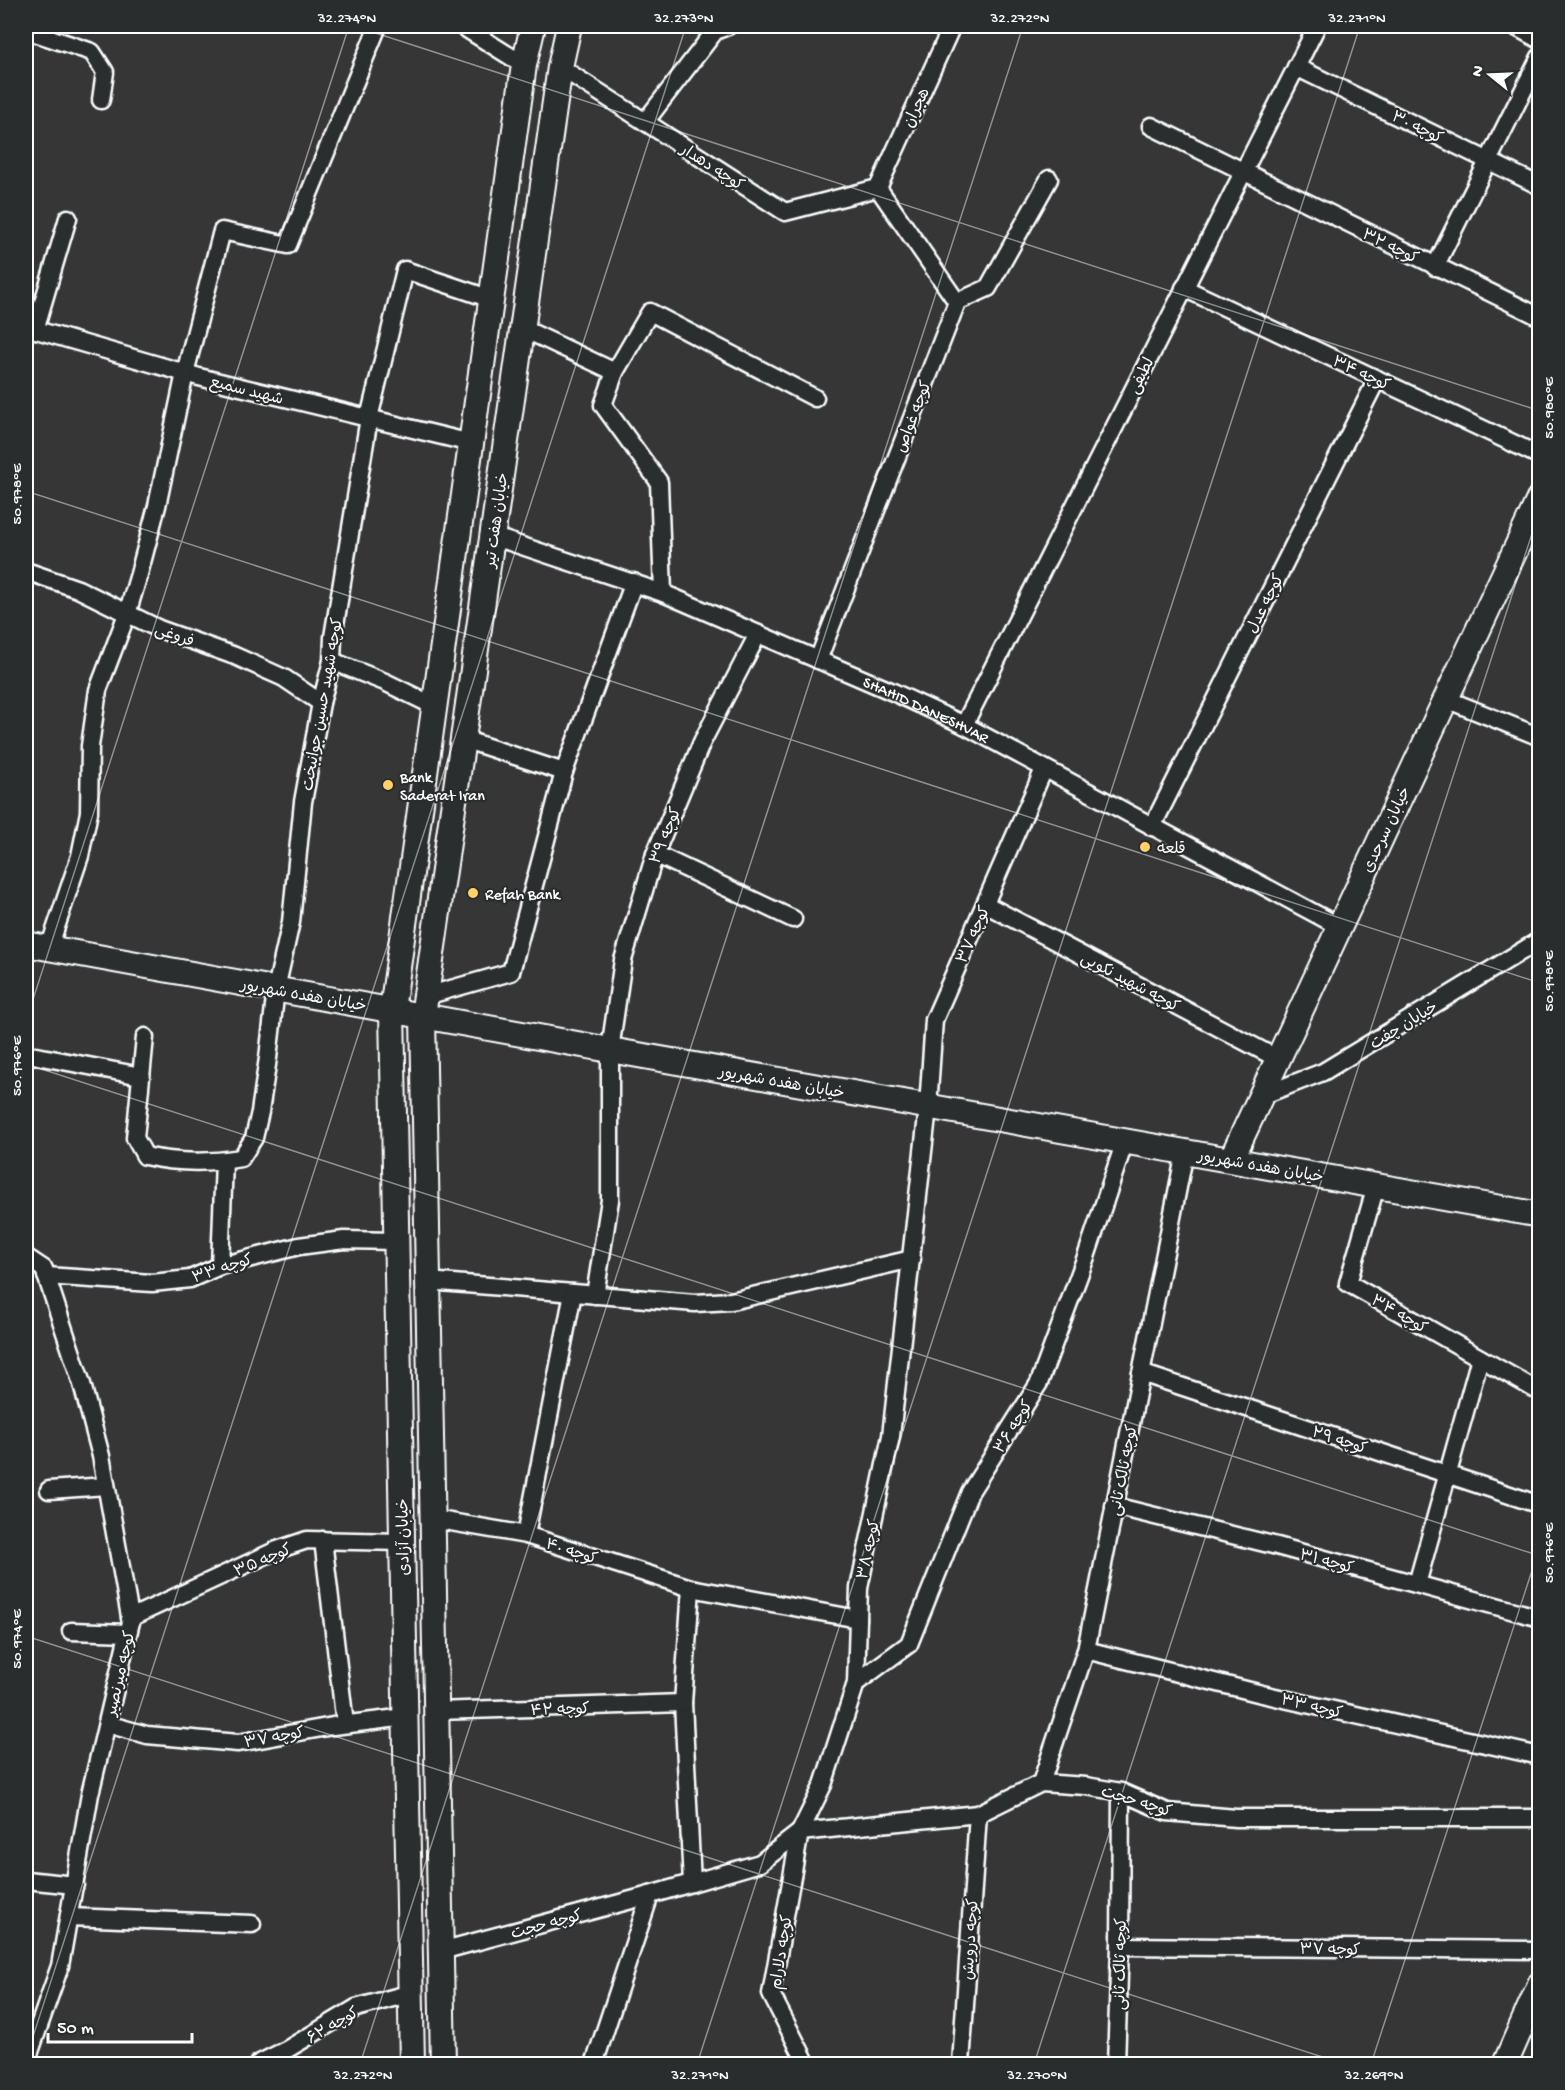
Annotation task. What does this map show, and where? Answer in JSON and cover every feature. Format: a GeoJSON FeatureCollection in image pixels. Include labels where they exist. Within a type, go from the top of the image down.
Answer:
{"type":"FeatureCollection","features":[{"type":"Feature","properties":{"kind":"street"},"geometry":{"type":"LineString","coordinates":[[49,948],[80,856],[89,812],[90,746],[98,690],[127,615],[157,506],[185,373],[222,231],[288,245],[378,26]]}},
{"type":"Feature","properties":{"kind":"street"},"geometry":{"type":"LineString","coordinates":[[462,26],[524,65]]}},
{"type":"Feature","properties":{"kind":"street","name":"خیابان هفت تیر"},"geometry":{"type":"LineString","coordinates":[[392,1010],[524,65],[533,26]]}},
{"type":"Feature","properties":{"kind":"street","name":"خیابان هفت تیر"},"geometry":{"type":"LineString","coordinates":[[425,1006],[560,67],[569,26]]}},
{"type":"Feature","properties":{"kind":"street"},"geometry":{"type":"LineString","coordinates":[[645,122],[715,32],[728,26]]}},
{"type":"Feature","properties":{"kind":"street","name":"هجران"},"geometry":{"type":"LineString","coordinates":[[878,188],[952,26]]}},
{"type":"Feature","properties":{"kind":"street","name":"لطیفی"},"geometry":{"type":"LineString","coordinates":[[964,725],[1317,26]]}},
{"type":"Feature","properties":{"kind":"street"},"geometry":{"type":"LineString","coordinates":[[1514,26],[1539,40]]}},
{"type":"Feature","properties":{"kind":"street"},"geometry":{"type":"LineString","coordinates":[[26,30],[92,52],[105,72],[101,100]]}},
{"type":"Feature","properties":{"kind":"street"},"geometry":{"type":"LineString","coordinates":[[1435,267],[1539,57]]}},
{"type":"Feature","properties":{"kind":"street","name":"کوچه دهدار"},"geometry":{"type":"LineString","coordinates":[[560,67],[785,212],[878,188]]}},
{"type":"Feature","properties":{"kind":"street","name":"کوچه ۳۰"},"geometry":{"type":"LineString","coordinates":[[1296,67],[1539,186]]}},
{"type":"Feature","properties":{"kind":"street","name":"کوچه ۳۲"},"geometry":{"type":"LineString","coordinates":[[1151,126],[1539,317]]}},
{"type":"Feature","properties":{"kind":"street"},"geometry":{"type":"LineString","coordinates":[[878,188],[957,302],[988,288],[1049,179]]}},
{"type":"Feature","properties":{"kind":"street"},"geometry":{"type":"LineString","coordinates":[[30,329],[68,218]]}},
{"type":"Feature","properties":{"kind":"street","name":"کوچه شهید حسین جوانبخت"},"geometry":{"type":"LineString","coordinates":[[224,1161],[241,1158],[254,1138],[268,1059],[276,989],[291,922],[303,802],[321,703],[332,662],[333,637],[369,418],[405,270],[491,299]]}},
{"type":"Feature","properties":{"kind":"street","name":"کوچه ۳۴"},"geometry":{"type":"LineString","coordinates":[[1185,288],[1539,456]]}},
{"type":"Feature","properties":{"kind":"street","name":"کوچه غواص"},"geometry":{"type":"LineString","coordinates":[[818,660],[957,302]]}},
{"type":"Feature","properties":{"kind":"street"},"geometry":{"type":"LineString","coordinates":[[663,593],[659,482],[603,405],[615,372],[650,312],[815,398]]}},
{"type":"Feature","properties":{"kind":"street"},"geometry":{"type":"LineString","coordinates":[[522,328],[615,372]]}},
{"type":"Feature","properties":{"kind":"street","name":"شهید سمیع"},"geometry":{"type":"LineString","coordinates":[[30,329],[185,373],[471,443]]}},
{"type":"Feature","properties":{"kind":"street","name":"کوچه عدل"},"geometry":{"type":"LineString","coordinates":[[1152,827],[1377,379]]}},
{"type":"Feature","properties":{"kind":"street","name":"خیابان سرحدی"},"geometry":{"type":"LineString","coordinates":[[1231,1160],[1446,699],[1534,522],[1539,497]]}},
{"type":"Feature","properties":{"kind":"street"},"geometry":{"type":"LineString","coordinates":[[460,526],[492,536]]}},
{"type":"Feature","properties":{"kind":"street","name":"SHAHID DANESHVAR"},"geometry":{"type":"LineString","coordinates":[[492,536],[663,593],[964,725],[1340,927]]}},
{"type":"Feature","properties":{"kind":"street","name":"فروغی"},"geometry":{"type":"LineString","coordinates":[[26,571],[78,589],[159,630],[234,656],[284,678],[321,703]]}},
{"type":"Feature","properties":{"kind":"street"},"geometry":{"type":"LineString","coordinates":[[425,1006],[511,972],[564,772],[634,582]]}},
{"type":"Feature","properties":{"kind":"street","name":"کوچه ۳۹"},"geometry":{"type":"LineString","coordinates":[[610,1050],[623,960],[655,854],[702,742],[758,634]]}},
{"type":"Feature","properties":{"kind":"street"},"geometry":{"type":"LineString","coordinates":[[332,662],[385,682],[434,706]]}},
{"type":"Feature","properties":{"kind":"street"},"geometry":{"type":"LineString","coordinates":[[1446,699],[1539,737]]}},
{"type":"Feature","properties":{"kind":"street"},"geometry":{"type":"LineString","coordinates":[[463,739],[564,772]]}},
{"type":"Feature","properties":{"kind":"street","name":"کوچه ۳۷"},"geometry":{"type":"LineString","coordinates":[[928,1107],[934,1020],[1044,769]]}},
{"type":"Feature","properties":{"kind":"street"},"geometry":{"type":"LineString","coordinates":[[655,854],[793,919]]}},
{"type":"Feature","properties":{"kind":"street","name":"کوچه شهید نکویی"},"geometry":{"type":"LineString","coordinates":[[985,904],[1278,1059]]}},
{"type":"Feature","properties":{"kind":"street"},"geometry":{"type":"LineString","coordinates":[[406,911],[438,915]]}},
{"type":"Feature","properties":{"kind":"street","name":"خیابان چفت"},"geometry":{"type":"LineString","coordinates":[[1261,1096],[1323,1072],[1539,940]]}},
{"type":"Feature","properties":{"kind":"street","name":"خیابان هفده شهریور"},"geometry":{"type":"LineString","coordinates":[[26,944],[392,1010],[425,1006],[610,1050],[1539,1215]]}},
{"type":"Feature","properties":{"kind":"street","name":"خیابان آزادی"},"geometry":{"type":"LineString","coordinates":[[425,1006],[443,2064]]}},
{"type":"Feature","properties":{"kind":"street","name":"خیابان آزادی"},"geometry":{"type":"LineString","coordinates":[[392,1010],[412,2064]]}},
{"type":"Feature","properties":{"kind":"street"},"geometry":{"type":"LineString","coordinates":[[145,1037],[135,1138],[145,1156],[168,1161],[224,1161],[220,1266]]}},
{"type":"Feature","properties":{"kind":"street"},"geometry":{"type":"LineString","coordinates":[[595,1294],[610,1200],[610,1050]]}},
{"type":"Feature","properties":{"kind":"street"},"geometry":{"type":"LineString","coordinates":[[26,1054],[141,1076]]}},
{"type":"Feature","properties":{"kind":"street"},"geometry":{"type":"LineString","coordinates":[[394,1103],[425,1101]]}},
{"type":"Feature","properties":{"kind":"street","name":"کوچه ۳۸"},"geometry":{"type":"LineString","coordinates":[[800,1832],[823,1785],[856,1683],[859,1588],[891,1436],[928,1107]]}},
{"type":"Feature","properties":{"kind":"street","name":"کوچه ۳۶"},"geometry":{"type":"LineString","coordinates":[[856,1683],[909,1644],[970,1492],[1039,1383],[1087,1254],[1125,1141]]}},
{"type":"Feature","properties":{"kind":"street","name":"کوچه ثالک ثانی"},"geometry":{"type":"LineString","coordinates":[[1041,1783],[1086,1650],[1185,1152]]}},
{"type":"Feature","properties":{"kind":"street","name":"کوچه ۳۴"},"geometry":{"type":"LineString","coordinates":[[1376,1186],[1348,1283],[1539,1392]]}},
{"type":"Feature","properties":{"kind":"street","name":"کوچه ۳۳"},"geometry":{"type":"LineString","coordinates":[[46,1276],[152,1282],[190,1279],[220,1266],[299,1246],[344,1240],[396,1241]]}},
{"type":"Feature","properties":{"kind":"street","name":"کوچه میرنصیر"},"geometry":{"type":"LineString","coordinates":[[26,1257],[44,1269],[82,1384],[106,1486],[129,1626],[90,1794],[60,1966],[26,2063]]}},
{"type":"Feature","properties":{"kind":"street"},"geometry":{"type":"LineString","coordinates":[[428,1281],[695,1303],[731,1301],[912,1259]]}},
{"type":"Feature","properties":{"kind":"street","name":"کوچه ۴۰"},"geometry":{"type":"LineString","coordinates":[[573,1293],[526,1535],[691,1588],[858,1618]]}},
{"type":"Feature","properties":{"kind":"street"},"geometry":{"type":"LineString","coordinates":[[1417,1584],[1480,1358]]}},
{"type":"Feature","properties":{"kind":"street","name":"کوچه ۲۹"},"geometry":{"type":"LineString","coordinates":[[1141,1373],[1539,1505]]}},
{"type":"Feature","properties":{"kind":"street"},"geometry":{"type":"LineString","coordinates":[[49,1490],[106,1486]]}},
{"type":"Feature","properties":{"kind":"street","name":"کوچه ۳۱"},"geometry":{"type":"LineString","coordinates":[[1114,1506],[1277,1546],[1539,1618]]}},
{"type":"Feature","properties":{"kind":"street"},"geometry":{"type":"LineString","coordinates":[[433,1520],[526,1535]]}},
{"type":"Feature","properties":{"kind":"street","name":"کوچه ۳۵"},"geometry":{"type":"LineString","coordinates":[[129,1626],[277,1550],[307,1540],[402,1542]]}},
{"type":"Feature","properties":{"kind":"street"},"geometry":{"type":"LineString","coordinates":[[323,1540],[345,1724]]}},
{"type":"Feature","properties":{"kind":"street"},"geometry":{"type":"LineString","coordinates":[[691,1588],[683,1704],[692,1882]]}},
{"type":"Feature","properties":{"kind":"street"},"geometry":{"type":"LineString","coordinates":[[403,1598],[434,1596]]}},
{"type":"Feature","properties":{"kind":"street"},"geometry":{"type":"LineString","coordinates":[[72,1630],[129,1626]]}},
{"type":"Feature","properties":{"kind":"street","name":"کوچه ۳۳"},"geometry":{"type":"LineString","coordinates":[[1086,1650],[1262,1694],[1539,1756]]}},
{"type":"Feature","properties":{"kind":"street","name":"کوچه ۴۲"},"geometry":{"type":"LineString","coordinates":[[436,1711],[683,1704]]}},
{"type":"Feature","properties":{"kind":"street","name":"کوچه ۳۷"},"geometry":{"type":"LineString","coordinates":[[107,1725],[147,1735],[238,1743],[345,1724],[406,1717]]}},
{"type":"Feature","properties":{"kind":"street"},"geometry":{"type":"LineString","coordinates":[[800,1832],[978,1814],[1041,1783]]}},
{"type":"Feature","properties":{"kind":"street","name":"کوچه حجت"},"geometry":{"type":"LineString","coordinates":[[1041,1783],[1086,1786],[1121,1792],[1167,1812],[1236,1818],[1539,1818]]}},
{"type":"Feature","properties":{"kind":"street","name":"کوچه ثالک ثانی"},"geometry":{"type":"LineString","coordinates":[[1116,2064],[1120,1946],[1121,1792]]}},
{"type":"Feature","properties":{"kind":"street","name":"کوچه درویش"},"geometry":{"type":"LineString","coordinates":[[960,2064],[978,1814]]}},
{"type":"Feature","properties":{"kind":"street","name":"کوچه حجت"},"geometry":{"type":"LineString","coordinates":[[441,1942],[650,1895],[760,1863],[800,1832]]}},
{"type":"Feature","properties":{"kind":"street","name":"کوچه دلارام"},"geometry":{"type":"LineString","coordinates":[[800,1832],[771,1994],[807,2064]]}},
{"type":"Feature","properties":{"kind":"street"},"geometry":{"type":"LineString","coordinates":[[26,1880],[75,1885]]}},
{"type":"Feature","properties":{"kind":"street"},"geometry":{"type":"LineString","coordinates":[[594,2064],[650,1895]]}},
{"type":"Feature","properties":{"kind":"street"},"geometry":{"type":"LineString","coordinates":[[69,1917],[252,1924]]}},
{"type":"Feature","properties":{"kind":"street"},"geometry":{"type":"LineString","coordinates":[[410,1934],[421,1942],[436,1940],[441,1942]]}},
{"type":"Feature","properties":{"kind":"street","name":"کوچه ۳۷"},"geometry":{"type":"LineString","coordinates":[[1120,1946],[1539,1950]]}},
{"type":"Feature","properties":{"kind":"street"},"geometry":{"type":"LineString","coordinates":[[411,1992],[416,1986],[430,1983],[442,1988]]}},
{"type":"Feature","properties":{"kind":"street"},"geometry":{"type":"LineString","coordinates":[[1505,2064],[1539,1984]]}},
{"type":"Feature","properties":{"kind":"street","name":"کوچه ۶۲"},"geometry":{"type":"LineString","coordinates":[[258,2064],[288,2057],[356,2008],[411,1992]]}},
{"type":"Feature","properties":{"kind":"place","name":"Bank Saderat Iran"},"geometry":{"type":"Point","coordinates":[388,785]}},
{"type":"Feature","properties":{"kind":"place","name":"قلعه"},"geometry":{"type":"Point","coordinates":[1145,847]}},
{"type":"Feature","properties":{"kind":"place","name":"Refah Bank"},"geometry":{"type":"Point","coordinates":[473,893]}}]}
